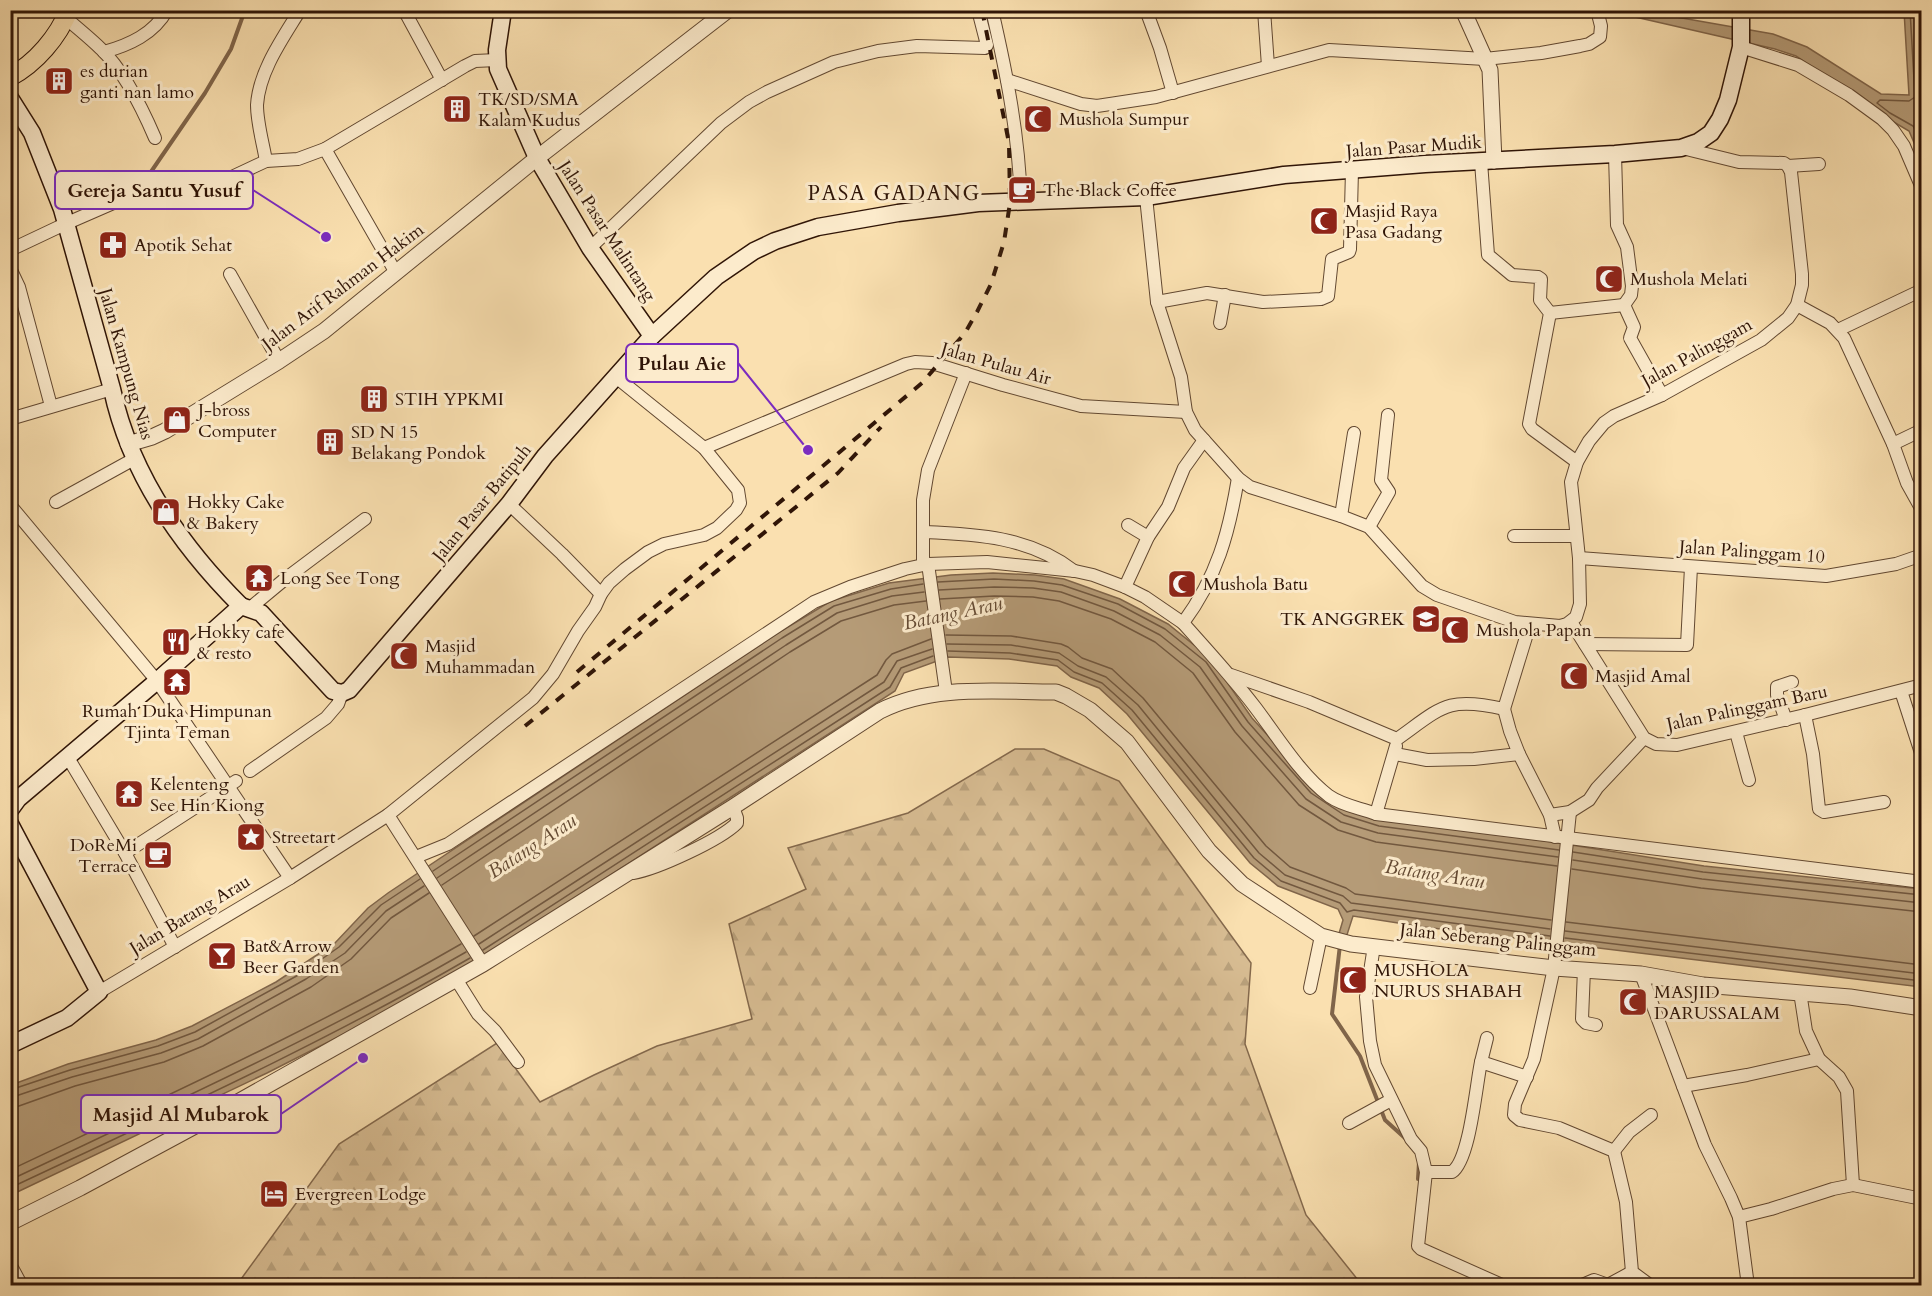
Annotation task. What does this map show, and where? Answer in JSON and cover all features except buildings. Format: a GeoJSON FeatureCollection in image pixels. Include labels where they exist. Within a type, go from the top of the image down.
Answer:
{"type":"FeatureCollection","features":[{"type":"Feature","properties":{"kind":"main road","name":"Jalan Pasar Malintang"},"geometry":{"type":"LineString","coordinates":[[503,10],[497,60],[501,76],[537,158],[590,248],[652,336]]}},
{"type":"Feature","properties":{"kind":"main road","name":"Jalan Pasar Mudik"},"geometry":{"type":"LineString","coordinates":[[652,336],[695,295],[733,264],[754,251],[818,227],[898,213],[978,203],[1146,197],[1284,175],[1681,148],[1698,142],[1711,133],[1720,119],[1728,100],[1741,44],[1741,10]]}},
{"type":"Feature","properties":{"kind":"main road"},"geometry":{"type":"LineString","coordinates":[[12,73],[32,63],[57,32],[67,14]]}},
{"type":"Feature","properties":{"kind":"main road","name":"Jalan Kampung Nias"},"geometry":{"type":"LineString","coordinates":[[10,98],[32,133],[62,209],[118,417],[131,452],[163,512],[216,582],[245,607],[261,613],[333,691],[342,693]]}},
{"type":"Feature","properties":{"kind":"main road","name":"Jalan Pasar Batipuh"},"geometry":{"type":"LineString","coordinates":[[342,693],[356,682],[509,504],[545,456],[652,336]]}},
{"type":"Feature","properties":{"kind":"main road"},"geometry":{"type":"LineString","coordinates":[[10,810],[18,799],[67,756],[245,607]]}},
{"type":"Feature","properties":{"kind":"main road"},"geometry":{"type":"LineString","coordinates":[[10,824],[99,992]]}},
{"type":"Feature","properties":{"kind":"main road","name":"Jalan Batang Arau"},"geometry":{"type":"LineString","coordinates":[[10,1045],[67,1018],[99,992]]}},
{"type":"Feature","properties":{"kind":"street"},"geometry":{"type":"LineString","coordinates":[[104,52],[123,47],[148,32],[167,10]]}},
{"type":"Feature","properties":{"kind":"street"},"geometry":{"type":"LineString","coordinates":[[266,161],[258,119],[257,106],[260,89],[269,65],[300,10]]}},
{"type":"Feature","properties":{"kind":"street"},"geometry":{"type":"LineString","coordinates":[[404,10],[442,80]]}},
{"type":"Feature","properties":{"kind":"street","name":"Jalan Arif Rahman Hakim"},"geometry":{"type":"LineString","coordinates":[[131,452],[324,331],[537,158],[728,10]]}},
{"type":"Feature","properties":{"kind":"street"},"geometry":{"type":"LineString","coordinates":[[590,248],[701,141],[749,102],[834,62],[878,51],[917,46],[985,48],[987,45],[978,10]]}},
{"type":"Feature","properties":{"kind":"street"},"geometry":{"type":"LineString","coordinates":[[992,10],[1007,80],[1018,149],[1021,203]]}},
{"type":"Feature","properties":{"kind":"street"},"geometry":{"type":"LineString","coordinates":[[1146,10],[1173,93]]}},
{"type":"Feature","properties":{"kind":"street"},"geometry":{"type":"LineString","coordinates":[[1264,10],[1268,66]]}},
{"type":"Feature","properties":{"kind":"street"},"geometry":{"type":"LineString","coordinates":[[1463,10],[1490,70],[1488,255],[1512,275],[1541,279],[1540,300],[1550,313],[1529,422],[1532,429],[1577,462]]}},
{"type":"Feature","properties":{"kind":"street"},"geometry":{"type":"LineString","coordinates":[[1007,80],[1081,104],[1097,106],[1121,104],[1173,93],[1318,52],[1339,50],[1485,59],[1541,53],[1589,44],[1601,34],[1601,21],[1597,10]]}},
{"type":"Feature","properties":{"kind":"street"},"geometry":{"type":"LineString","coordinates":[[67,14],[104,52],[145,115],[155,138]]}},
{"type":"Feature","properties":{"kind":"street"},"geometry":{"type":"LineString","coordinates":[[1741,44],[1798,65],[1849,95],[1882,119],[1904,146],[1922,189]]}},
{"type":"Feature","properties":{"kind":"street"},"geometry":{"type":"LineString","coordinates":[[10,250],[150,187],[165,191],[176,200],[183,200],[266,161],[298,159],[325,149],[475,62],[497,60]]}},
{"type":"Feature","properties":{"kind":"street"},"geometry":{"type":"LineString","coordinates":[[1681,148],[1739,162],[1776,162],[1788,166],[1791,172],[1802,274],[1797,305],[1821,316],[1838,330],[1850,348],[1893,444],[1907,483],[1922,510]]}},
{"type":"Feature","properties":{"kind":"street"},"geometry":{"type":"LineString","coordinates":[[325,149],[396,273]]}},
{"type":"Feature","properties":{"kind":"street"},"geometry":{"type":"LineString","coordinates":[[1550,313],[1624,305],[1631,295],[1627,247],[1617,225],[1615,154]]}},
{"type":"Feature","properties":{"kind":"street"},"geometry":{"type":"LineString","coordinates":[[1788,166],[1819,164]]}},
{"type":"Feature","properties":{"kind":"street"},"geometry":{"type":"LineString","coordinates":[[1157,302],[1201,294],[1225,295],[1271,303],[1328,296],[1332,259],[1346,255],[1350,249],[1352,170]]}},
{"type":"Feature","properties":{"kind":"street"},"geometry":{"type":"LineString","coordinates":[[1146,197],[1157,302],[1181,376],[1186,412],[1190,422],[1204,440],[1238,478],[1250,487],[1341,516],[1369,528],[1428,591],[1500,618],[1530,624],[1560,626],[1571,622]]}},
{"type":"Feature","properties":{"kind":"street"},"geometry":{"type":"LineString","coordinates":[[10,267],[19,287],[51,406]]}},
{"type":"Feature","properties":{"kind":"street"},"geometry":{"type":"LineString","coordinates":[[230,274],[279,361]]}},
{"type":"Feature","properties":{"kind":"street"},"geometry":{"type":"LineString","coordinates":[[1838,330],[1922,290]]}},
{"type":"Feature","properties":{"kind":"street"},"geometry":{"type":"LineString","coordinates":[[1220,322],[1225,295]]}},
{"type":"Feature","properties":{"kind":"street"},"geometry":{"type":"LineString","coordinates":[[1624,305],[1634,327],[1630,338],[1662,395]]}},
{"type":"Feature","properties":{"kind":"street","name":"Jalan Palinggam"},"geometry":{"type":"LineString","coordinates":[[1571,622],[1576,617],[1580,604],[1579,558],[1571,488],[1572,474],[1597,431],[1614,416],[1662,395],[1761,340],[1788,318],[1797,305]]}},
{"type":"Feature","properties":{"kind":"street","name":"Jalan Pulau Air"},"geometry":{"type":"LineString","coordinates":[[704,448],[915,362],[932,363],[1003,386],[1081,406],[1186,412]]}},
{"type":"Feature","properties":{"kind":"street"},"geometry":{"type":"LineString","coordinates":[[946,689],[927,567],[923,500],[928,470],[966,373]]}},
{"type":"Feature","properties":{"kind":"street","name":"Jalan Batang Arau"},"geometry":{"type":"LineString","coordinates":[[99,992],[290,878],[388,815],[538,693],[553,674],[609,583],[648,552],[664,544],[704,535],[717,528],[736,510],[740,503],[738,490],[704,448],[616,376]]}},
{"type":"Feature","properties":{"kind":"street"},"geometry":{"type":"LineString","coordinates":[[10,419],[112,389]]}},
{"type":"Feature","properties":{"kind":"street"},"geometry":{"type":"LineString","coordinates":[[1369,528],[1389,492],[1381,480],[1388,415]]}},
{"type":"Feature","properties":{"kind":"street"},"geometry":{"type":"LineString","coordinates":[[1893,444],[1922,430]]}},
{"type":"Feature","properties":{"kind":"street"},"geometry":{"type":"LineString","coordinates":[[1341,516],[1354,433]]}},
{"type":"Feature","properties":{"kind":"street"},"geometry":{"type":"LineString","coordinates":[[1125,587],[1148,537],[1168,507],[1188,460],[1204,440]]}},
{"type":"Feature","properties":{"kind":"street"},"geometry":{"type":"LineString","coordinates":[[56,502],[131,452]]}},
{"type":"Feature","properties":{"kind":"street"},"geometry":{"type":"LineString","coordinates":[[1183,623],[1205,590],[1220,558],[1234,504],[1238,478]]}},
{"type":"Feature","properties":{"kind":"street"},"geometry":{"type":"LineString","coordinates":[[509,504],[601,594]]}},
{"type":"Feature","properties":{"kind":"street"},"geometry":{"type":"LineString","coordinates":[[10,505],[157,681],[233,784],[290,878]]}},
{"type":"Feature","properties":{"kind":"street"},"geometry":{"type":"LineString","coordinates":[[245,607],[365,519]]}},
{"type":"Feature","properties":{"kind":"street"},"geometry":{"type":"LineString","coordinates":[[1128,525],[1148,537]]}},
{"type":"Feature","properties":{"kind":"street"},"geometry":{"type":"LineString","coordinates":[[924,532],[977,535],[1031,546],[1075,572]]}},
{"type":"Feature","properties":{"kind":"street"},"geometry":{"type":"LineString","coordinates":[[1514,536],[1576,536]]}},
{"type":"Feature","properties":{"kind":"street","name":"Jalan Palinggam 10"},"geometry":{"type":"LineString","coordinates":[[1579,558],[1826,576],[1896,564],[1922,555]]}},
{"type":"Feature","properties":{"kind":"street"},"geometry":{"type":"LineString","coordinates":[[418,860],[448,844],[814,602],[868,580],[927,567],[987,562],[1093,575],[1145,597],[1183,623],[1230,674],[1297,763],[1331,798],[1345,805],[1376,814],[1922,882]]}},
{"type":"Feature","properties":{"kind":"street"},"geometry":{"type":"LineString","coordinates":[[1585,644],[1687,645],[1691,567]]}},
{"type":"Feature","properties":{"kind":"street","name":"Jalan Palinggam Baru"},"geometry":{"type":"LineString","coordinates":[[1571,622],[1644,738],[1656,744],[1677,744],[1736,732],[1922,685]]}},
{"type":"Feature","properties":{"kind":"street"},"geometry":{"type":"LineString","coordinates":[[1530,624],[1504,710],[1519,754],[1564,839]]}},
{"type":"Feature","properties":{"kind":"street"},"geometry":{"type":"LineString","coordinates":[[1230,674],[1309,702],[1397,739]]}},
{"type":"Feature","properties":{"kind":"street"},"geometry":{"type":"LineString","coordinates":[[1785,720],[1777,695],[1777,687],[1792,682]]}},
{"type":"Feature","properties":{"kind":"street","name":"Jalan Seberang Palinggam"},"geometry":{"type":"LineString","coordinates":[[10,1223],[197,1125],[456,979],[733,807],[880,711],[897,703],[946,689],[1056,692],[1090,710],[1127,742],[1209,852],[1242,884],[1325,937],[1351,944],[1554,961],[1584,969],[1703,985],[1850,997],[1922,1008]]}},
{"type":"Feature","properties":{"kind":"street"},"geometry":{"type":"LineString","coordinates":[[1901,691],[1922,756]]}},
{"type":"Feature","properties":{"kind":"street"},"geometry":{"type":"LineString","coordinates":[[250,771],[326,718],[338,704],[342,693]]}},
{"type":"Feature","properties":{"kind":"street"},"geometry":{"type":"LineString","coordinates":[[1376,814],[1395,754],[1397,739],[1447,706],[1470,703],[1504,710]]}},
{"type":"Feature","properties":{"kind":"street"},"geometry":{"type":"LineString","coordinates":[[1805,715],[1813,754],[1819,809],[1824,812],[1884,802]]}},
{"type":"Feature","properties":{"kind":"street"},"geometry":{"type":"LineString","coordinates":[[1736,732],[1749,780]]}},
{"type":"Feature","properties":{"kind":"street"},"geometry":{"type":"LineString","coordinates":[[1550,815],[1570,812],[1589,800],[1597,788],[1644,738]]}},
{"type":"Feature","properties":{"kind":"street"},"geometry":{"type":"LineString","coordinates":[[1395,754],[1427,760],[1474,759],[1519,754]]}},
{"type":"Feature","properties":{"kind":"street"},"geometry":{"type":"LineString","coordinates":[[67,756],[125,853],[175,947]]}},
{"type":"Feature","properties":{"kind":"street"},"geometry":{"type":"LineString","coordinates":[[125,853],[233,784]]}},
{"type":"Feature","properties":{"kind":"street"},"geometry":{"type":"LineString","coordinates":[[1570,812],[1564,839],[1554,961],[1534,1059],[1514,1115],[1520,1120],[1560,1128],[1614,1151]]}},
{"type":"Feature","properties":{"kind":"street"},"geometry":{"type":"LineString","coordinates":[[388,815],[483,962]]}},
{"type":"Feature","properties":{"kind":"street"},"geometry":{"type":"LineString","coordinates":[[1310,988],[1325,937]]}},
{"type":"Feature","properties":{"kind":"street"},"geometry":{"type":"LineString","coordinates":[[1374,946],[1366,997],[1370,1041],[1383,1105],[1421,1151],[1426,1172],[1419,1248],[1503,1286]]}},
{"type":"Feature","properties":{"kind":"street"},"geometry":{"type":"LineString","coordinates":[[1584,969],[1582,1019],[1586,1023],[1596,1025]]}},
{"type":"Feature","properties":{"kind":"street"},"geometry":{"type":"LineString","coordinates":[[1641,975],[1705,1145],[1738,1216],[1748,1286]]}},
{"type":"Feature","properties":{"kind":"street"},"geometry":{"type":"LineString","coordinates":[[456,979],[472,1007],[501,1037],[518,1062]]}},
{"type":"Feature","properties":{"kind":"street"},"geometry":{"type":"LineString","coordinates":[[1800,992],[1806,1031],[1819,1059],[1839,1077],[1847,1091],[1853,1185]]}},
{"type":"Feature","properties":{"kind":"street"},"geometry":{"type":"LineString","coordinates":[[1426,1172],[1452,1172],[1458,1167],[1469,1136],[1487,1038]]}},
{"type":"Feature","properties":{"kind":"street"},"geometry":{"type":"LineString","coordinates":[[1683,1086],[1819,1059]]}},
{"type":"Feature","properties":{"kind":"street"},"geometry":{"type":"LineString","coordinates":[[1481,1062],[1527,1077]]}},
{"type":"Feature","properties":{"kind":"street"},"geometry":{"type":"LineString","coordinates":[[1349,1123],[1383,1105]]}},
{"type":"Feature","properties":{"kind":"street"},"geometry":{"type":"LineString","coordinates":[[1614,1151],[1629,1132],[1651,1115]]}},
{"type":"Feature","properties":{"kind":"street"},"geometry":{"type":"LineString","coordinates":[[1614,1151],[1626,1202],[1632,1272],[1651,1286]]}},
{"type":"Feature","properties":{"kind":"street"},"geometry":{"type":"LineString","coordinates":[[1738,1216],[1771,1209],[1853,1185],[1922,1198]]}},
{"type":"Feature","properties":{"kind":"street"},"geometry":{"type":"LineString","coordinates":[[10,1264],[22,1286]]}},
{"type":"Feature","properties":{"kind":"street"},"geometry":{"type":"LineString","coordinates":[[1580,1286],[1594,1280],[1608,1285],[1632,1272]]}},
{"type":"Feature","properties":{"kind":"green space"},"geometry":{"type":"Polygon","coordinates":[[[1015,749],[1044,749],[1119,781],[1251,963],[1245,1044],[1306,1215],[1362,1285],[236,1286],[339,1144],[497,1043],[540,1102],[657,1046],[752,1019],[729,924],[806,889],[788,848],[908,813],[1015,749]]]}},
{"type":"Feature","properties":{"kind":"water"},"geometry":{"type":"Polygon","coordinates":[[[1609,11],[1642,11],[1773,34],[1807,47],[1881,94],[1909,95],[1904,11],[1921,11],[1921,159],[1909,131],[1796,56],[1775,49],[1609,11]]]}},
{"type":"Feature","properties":{"kind":"water","name":"Batang Arau"},"geometry":{"type":"Polygon","coordinates":[[[993,573],[1064,579],[1120,599],[1168,624],[1210,658],[1252,718],[1316,789],[1380,820],[1546,841],[1704,866],[1921,889],[1921,987],[1424,927],[1353,916],[1345,941],[1338,937],[1343,920],[1338,909],[1278,886],[1250,863],[1127,714],[1099,688],[1071,677],[1057,666],[1009,659],[948,657],[904,673],[895,691],[487,955],[401,1005],[267,1073],[11,1195],[11,1085],[68,1064],[156,1040],[192,1026],[276,982],[335,943],[368,908],[388,893],[778,633],[831,601],[889,583],[951,575],[993,573]]]}},
{"type":"Feature","properties":{"kind":"waterway"},"geometry":{"type":"LineString","coordinates":[[144,182],[205,93],[231,49],[245,10]]}},
{"type":"Feature","properties":{"kind":"waterway"},"geometry":{"type":"LineString","coordinates":[[1340,945],[1332,1014],[1360,1056],[1385,1120],[1406,1139]]}},
{"type":"Feature","properties":{"kind":"waterway"},"geometry":{"type":"LineString","coordinates":[[1418,1179],[1419,1162]]}},
{"type":"Feature","properties":{"kind":"railway"},"geometry":{"type":"LineString","coordinates":[[577,672],[922,383],[965,333],[991,284],[1004,242],[1010,203],[1009,143],[982,10]]}},
{"type":"Feature","properties":{"kind":"railway"},"geometry":{"type":"LineString","coordinates":[[525,726],[838,473],[881,427]]}},
{"type":"Feature","properties":{"kind":"place","name":"es durian ganti nan lamo"},"geometry":{"type":"Point","coordinates":[59,81]}},
{"type":"Feature","properties":{"kind":"place","name":"TK/SD/SMA Kalam Kudus"},"geometry":{"type":"Point","coordinates":[457,109]}},
{"type":"Feature","properties":{"kind":"place","name":"Mushola Sumpur"},"geometry":{"type":"Point","coordinates":[1038,119]}},
{"type":"Feature","properties":{"kind":"place","name":"The Black Coffee"},"geometry":{"type":"Point","coordinates":[1022,190]}},
{"type":"Feature","properties":{"kind":"place","name":"Masjid Raya Pasa Gadang"},"geometry":{"type":"Point","coordinates":[1324,221]}},
{"type":"Feature","properties":{"kind":"place","name":"Gereja Santu Yusuf"},"geometry":{"type":"Point","coordinates":[326,237]}},
{"type":"Feature","properties":{"kind":"place","name":"Apotik Sehat"},"geometry":{"type":"Point","coordinates":[113,245]}},
{"type":"Feature","properties":{"kind":"place","name":"Mushola Melati"},"geometry":{"type":"Point","coordinates":[1609,279]}},
{"type":"Feature","properties":{"kind":"place","name":"STIH YPKMI"},"geometry":{"type":"Point","coordinates":[374,399]}},
{"type":"Feature","properties":{"kind":"place","name":"J-bross Computer"},"geometry":{"type":"Point","coordinates":[177,420]}},
{"type":"Feature","properties":{"kind":"place","name":"SD N 15 Belakang Pondok"},"geometry":{"type":"Point","coordinates":[330,442]}},
{"type":"Feature","properties":{"kind":"place","name":"Pulau Aie"},"geometry":{"type":"Point","coordinates":[808,450]}},
{"type":"Feature","properties":{"kind":"place","name":"Hokky Cake & Bakery"},"geometry":{"type":"Point","coordinates":[166,512]}},
{"type":"Feature","properties":{"kind":"place","name":"Long See Tong"},"geometry":{"type":"Point","coordinates":[259,578]}},
{"type":"Feature","properties":{"kind":"place","name":"Mushola Batu"},"geometry":{"type":"Point","coordinates":[1182,584]}},
{"type":"Feature","properties":{"kind":"place","name":"TK ANGGREK"},"geometry":{"type":"Point","coordinates":[1426,619]}},
{"type":"Feature","properties":{"kind":"place","name":"Mushola Papan"},"geometry":{"type":"Point","coordinates":[1455,630]}},
{"type":"Feature","properties":{"kind":"place","name":"Hokky cafe & resto"},"geometry":{"type":"Point","coordinates":[176,642]}},
{"type":"Feature","properties":{"kind":"place","name":"Masjid Muhammadan"},"geometry":{"type":"Point","coordinates":[404,656]}},
{"type":"Feature","properties":{"kind":"place","name":"Masjid Amal"},"geometry":{"type":"Point","coordinates":[1574,676]}},
{"type":"Feature","properties":{"kind":"place","name":"Rumah Duka Himpunan Tjinta Teman"},"geometry":{"type":"Point","coordinates":[177,682]}},
{"type":"Feature","properties":{"kind":"place","name":"Kelenteng See Hin Kiong"},"geometry":{"type":"Point","coordinates":[129,794]}},
{"type":"Feature","properties":{"kind":"place","name":"Streetart"},"geometry":{"type":"Point","coordinates":[251,837]}},
{"type":"Feature","properties":{"kind":"place","name":"DoReMi Terrace"},"geometry":{"type":"Point","coordinates":[158,855]}},
{"type":"Feature","properties":{"kind":"place","name":"Bat&Arrow Beer Garden"},"geometry":{"type":"Point","coordinates":[222,956]}},
{"type":"Feature","properties":{"kind":"place","name":"MUSHOLA NURUS SHABAH"},"geometry":{"type":"Point","coordinates":[1353,980]}},
{"type":"Feature","properties":{"kind":"place","name":"MASJID DARUSSALAM"},"geometry":{"type":"Point","coordinates":[1633,1002]}},
{"type":"Feature","properties":{"kind":"place","name":"Masjid Al Mubarok"},"geometry":{"type":"Point","coordinates":[363,1058]}},
{"type":"Feature","properties":{"kind":"place","name":"Evergreen Lodge"},"geometry":{"type":"Point","coordinates":[274,1194]}},
{"type":"Feature","properties":{"kind":"district","name":"PASA GADANG"},"geometry":{"type":"Point","coordinates":[894,193]}}]}
